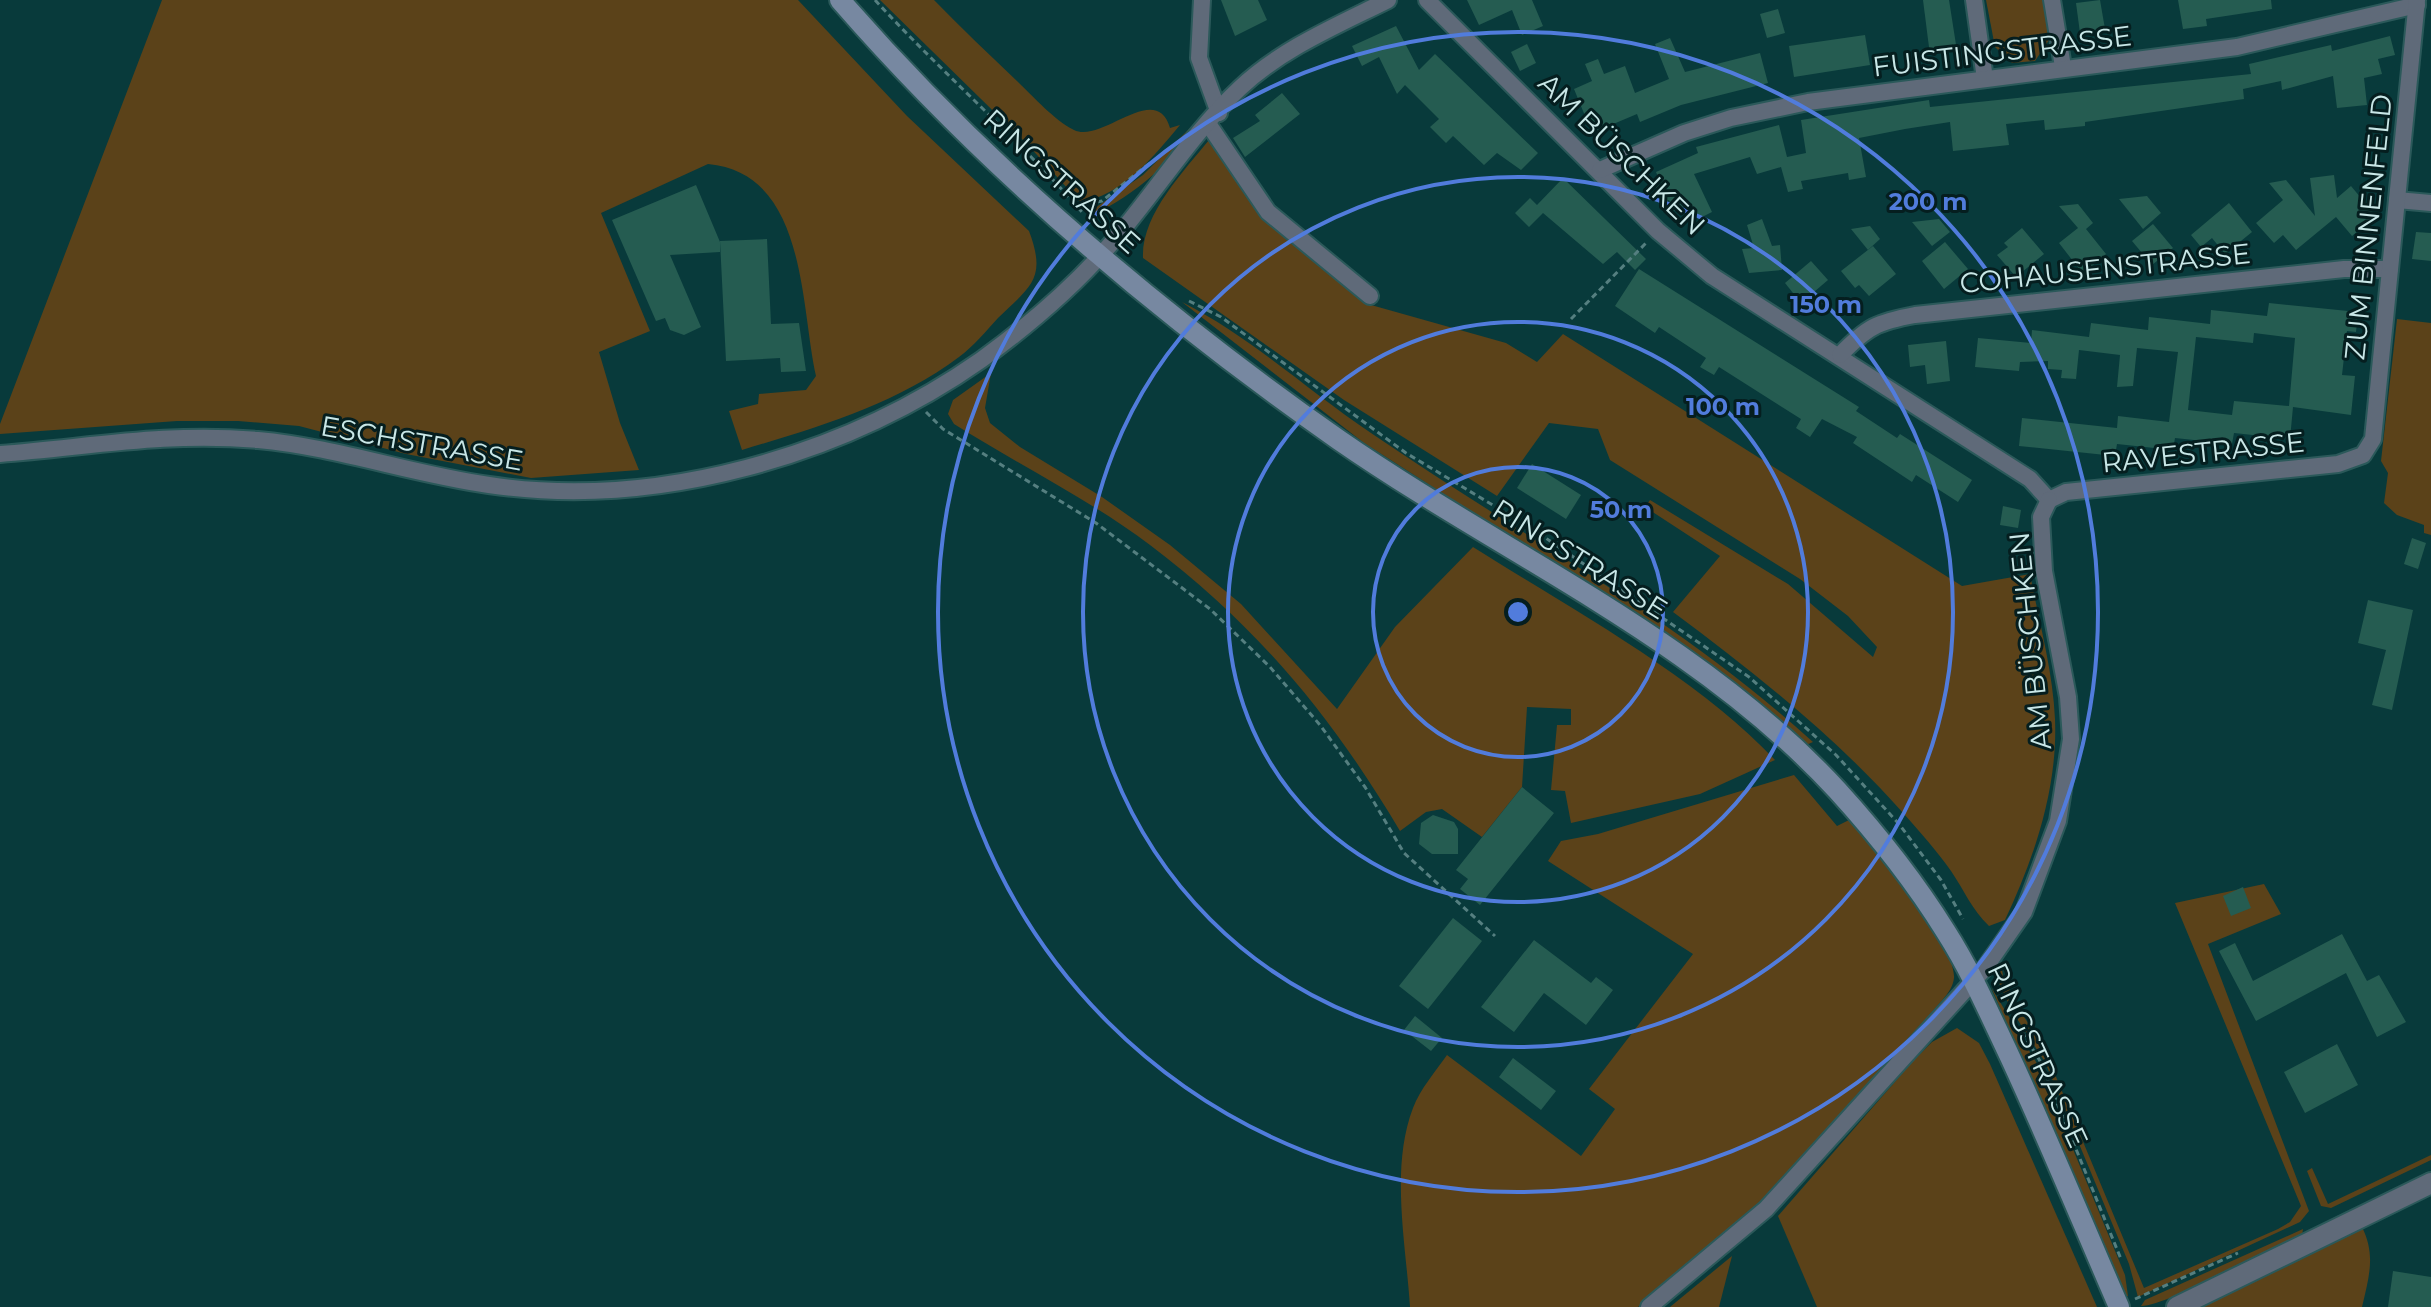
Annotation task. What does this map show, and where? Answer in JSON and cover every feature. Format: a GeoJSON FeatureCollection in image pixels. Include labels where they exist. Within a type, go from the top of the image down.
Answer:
{"type":"FeatureCollection","features":[{"type":"Feature","properties":{"kind":"main road","name":"RINGSTRASSE"},"geometry":{"type":"LineString","coordinates":[[840,0],[886,53],[963,130],[1100,256],[1213,346],[1339,440],[1646,632],[1723,687],[1809,762],[1856,812],[1938,920],[1973,978],[2119,1307]]}},
{"type":"Feature","properties":{"kind":"street"},"geometry":{"type":"LineString","coordinates":[[1202,0],[1199,58],[1214,119],[1268,212],[1370,296]]}},
{"type":"Feature","properties":{"kind":"street","name":"ESCHSTRASSE"},"geometry":{"type":"LineString","coordinates":[[0,454],[114,440],[187,436],[263,441],[490,486],[567,492],[644,486],[735,469],[854,429],[919,398],[981,359],[1053,301],[1100,256],[1214,119],[1258,72],[1388,0]]}},
{"type":"Feature","properties":{"kind":"street","name":"AM BÜSCHKEN"},"geometry":{"type":"LineString","coordinates":[[1427,0],[1658,231],[1712,276],[2030,479],[2049,500],[2041,517],[2042,541],[2048,601],[2068,697],[2071,739],[2068,776],[2058,821],[2024,912],[2005,944],[1766,1209],[1649,1307]]}},
{"type":"Feature","properties":{"kind":"street"},"geometry":{"type":"LineString","coordinates":[[1974,0],[1985,79]]}},
{"type":"Feature","properties":{"kind":"street"},"geometry":{"type":"LineString","coordinates":[[2052,0],[2063,67]]}},
{"type":"Feature","properties":{"kind":"street","name":"FUISTINGSTRASSE"},"geometry":{"type":"LineString","coordinates":[[1600,170],[1684,133],[1731,118],[1808,102],[2237,47],[2417,2]]}},
{"type":"Feature","properties":{"kind":"street","name":"ZUM BINNENFELD"},"geometry":{"type":"LineString","coordinates":[[2363,455],[2373,439],[2417,2]]}},
{"type":"Feature","properties":{"kind":"street"},"geometry":{"type":"LineString","coordinates":[[2397,200],[2431,203]]}},
{"type":"Feature","properties":{"kind":"street","name":"COHAUSENSTRASSE"},"geometry":{"type":"LineString","coordinates":[[1840,355],[1864,330],[1881,321],[1915,315],[2344,269],[2390,269]]}},
{"type":"Feature","properties":{"kind":"street","name":"RAVESTRASSE"},"geometry":{"type":"LineString","coordinates":[[2049,500],[2066,492],[2338,464],[2363,455]]}},
{"type":"Feature","properties":{"kind":"street"},"geometry":{"type":"LineString","coordinates":[[2177,1307],[2431,1183]]}},
{"type":"Feature","properties":{"kind":"path"},"geometry":{"type":"LineString","coordinates":[[1077,206],[1102,201],[1155,158]]}},
{"type":"Feature","properties":{"kind":"path"},"geometry":{"type":"LineString","coordinates":[[1571,319],[1658,231]]}},
{"type":"Feature","properties":{"kind":"path"},"geometry":{"type":"LineString","coordinates":[[919,398],[928,416],[943,429],[1096,523],[1210,609],[1270,667],[1320,725],[1365,787],[1404,853],[1495,936]]}},
{"type":"Feature","properties":{"kind":"shaded area"},"geometry":{"type":"Polygon","coordinates":[[[162,0],[798,0],[907,116],[1029,231],[1036,271],[1027,289],[975,343],[934,374],[855,413],[742,450],[729,411],[758,404],[759,394],[806,390],[816,376],[801,280],[781,216],[764,191],[740,173],[708,164],[601,213],[650,331],[599,352],[620,423],[639,470],[531,478],[406,454],[299,426],[238,421],[177,421],[0,434],[0,424],[162,0]]]}},
{"type":"Feature","properties":{"kind":"shaded area"},"geometry":{"type":"Polygon","coordinates":[[[880,0],[934,0],[1044,108],[1074,130],[1086,132],[1099,129],[1141,111],[1153,110],[1163,115],[1170,128],[1180,125],[1136,173],[1109,192],[1080,202],[1027,144],[880,0]]]}},
{"type":"Feature","properties":{"kind":"shaded area"},"geometry":{"type":"Polygon","coordinates":[[[1986,0],[2043,0],[2049,40],[2035,61],[2012,63],[1995,47],[1986,0]]]}},
{"type":"Feature","properties":{"kind":"shaded area"},"geometry":{"type":"Polygon","coordinates":[[[1198,120],[1168,161],[1139,187],[1095,213],[1092,210],[1143,175],[1198,120]]]}},
{"type":"Feature","properties":{"kind":"shaded area"},"geometry":{"type":"Polygon","coordinates":[[[1209,140],[1258,214],[1364,303],[1506,343],[1537,362],[1563,334],[1962,586],[2030,574],[2052,683],[2055,745],[2042,822],[2005,920],[1989,926],[1934,849],[1851,759],[1764,682],[1673,612],[1720,556],[1645,507],[1650,500],[1788,584],[1873,657],[1877,647],[1848,616],[1800,579],[1610,460],[1598,429],[1549,423],[1497,496],[1344,400],[1143,258],[1144,242],[1156,210],[1209,140]]]}},
{"type":"Feature","properties":{"kind":"shaded area"},"geometry":{"type":"Polygon","coordinates":[[[1182,302],[1232,331],[1371,433],[1653,617],[1761,697],[1813,742],[1806,745],[1700,658],[1364,443],[1182,302]]]}},
{"type":"Feature","properties":{"kind":"shaded area"},"geometry":{"type":"Polygon","coordinates":[[[2397,319],[2431,323],[2431,535],[2424,533],[2424,525],[2397,515],[2384,503],[2388,473],[2381,461],[2397,319]]]}},
{"type":"Feature","properties":{"kind":"shaded area"},"geometry":{"type":"Polygon","coordinates":[[[991,373],[985,408],[990,423],[1020,447],[1102,497],[1170,545],[1241,604],[1337,709],[1395,627],[1473,547],[1671,672],[1743,729],[1775,760],[1700,794],[1571,823],[1565,791],[1551,790],[1557,725],[1571,725],[1571,709],[1527,707],[1522,787],[1482,837],[1442,809],[1426,812],[1400,831],[1319,711],[1290,675],[1225,608],[1127,528],[954,424],[948,414],[953,400],[991,373]]]}},
{"type":"Feature","properties":{"kind":"shaded area"},"geometry":{"type":"Polygon","coordinates":[[[1794,775],[1837,826],[1851,819],[1912,897],[1942,943],[1954,978],[1949,991],[1922,1029],[1769,1199],[1638,1307],[1410,1307],[1401,1206],[1402,1156],[1416,1101],[1447,1055],[1581,1156],[1615,1109],[1589,1089],[1693,954],[1548,861],[1561,841],[1598,834],[1794,775]]]}},
{"type":"Feature","properties":{"kind":"shaded area"},"geometry":{"type":"Polygon","coordinates":[[[2264,884],[2281,914],[2208,944],[2309,1211],[2300,1222],[2138,1297],[2129,1264],[2045,1062],[2012,1011],[1993,970],[2000,957],[2003,976],[2019,1009],[2044,1048],[2144,1288],[2278,1229],[2290,1222],[2301,1206],[2175,903],[2264,884]]]}},
{"type":"Feature","properties":{"kind":"shaded area"},"geometry":{"type":"Polygon","coordinates":[[[1991,987],[2039,1067],[2125,1275],[2128,1296],[2124,1296],[1991,987]]]}},
{"type":"Feature","properties":{"kind":"shaded area"},"geometry":{"type":"Polygon","coordinates":[[[1957,1028],[1979,1043],[1990,1064],[2097,1307],[1817,1307],[1778,1216],[1913,1061],[1932,1042],[1957,1028]]]}},
{"type":"Feature","properties":{"kind":"shaded area"},"geometry":{"type":"Polygon","coordinates":[[[2431,1155],[2431,1160],[2331,1208],[2321,1206],[2307,1171],[2312,1168],[2328,1204],[2431,1155]]]}},
{"type":"Feature","properties":{"kind":"shaded area"},"geometry":{"type":"Polygon","coordinates":[[[2362,1227],[2370,1257],[2362,1307],[2199,1307],[2362,1227]]]}},
{"type":"Feature","properties":{"kind":"shaded area"},"geometry":{"type":"Polygon","coordinates":[[[2303,1229],[2302,1236],[2219,1276],[2172,1297],[2141,1306],[2145,1300],[2303,1229]]]}},
{"type":"Feature","properties":{"kind":"shaded area"},"geometry":{"type":"Polygon","coordinates":[[[1732,1256],[1719,1307],[1670,1307],[1732,1256]]]}},
{"type":"Feature","properties":{"kind":"building"},"geometry":{"type":"Polygon","coordinates":[[[1221,0],[1258,0],[1267,20],[1235,36],[1221,0]]]}},
{"type":"Feature","properties":{"kind":"building"},"geometry":{"type":"Polygon","coordinates":[[[1467,0],[1532,0],[1543,26],[1522,35],[1512,10],[1479,25],[1467,0]]]}},
{"type":"Feature","properties":{"kind":"building"},"geometry":{"type":"Polygon","coordinates":[[[1923,0],[1949,0],[1957,51],[1930,55],[1923,0]]]}},
{"type":"Feature","properties":{"kind":"building"},"geometry":{"type":"Polygon","coordinates":[[[2100,0],[2105,29],[2080,33],[2076,3],[2100,0]]]}},
{"type":"Feature","properties":{"kind":"building"},"geometry":{"type":"Polygon","coordinates":[[[2178,0],[2271,0],[2272,9],[2206,19],[2207,26],[2183,29],[2178,0]]]}},
{"type":"Feature","properties":{"kind":"building"},"geometry":{"type":"Polygon","coordinates":[[[1778,9],[1785,33],[1767,38],[1760,14],[1778,9]]]}},
{"type":"Feature","properties":{"kind":"building"},"geometry":{"type":"Polygon","coordinates":[[[1396,26],[1419,70],[1435,54],[1538,153],[1521,170],[1497,153],[1484,165],[1453,136],[1446,143],[1430,127],[1439,119],[1405,85],[1397,94],[1379,57],[1362,66],[1352,46],[1396,26]]]}},
{"type":"Feature","properties":{"kind":"building"},"geometry":{"type":"Polygon","coordinates":[[[1865,35],[1870,65],[1794,77],[1789,46],[1865,35]]]}},
{"type":"Feature","properties":{"kind":"building"},"geometry":{"type":"Polygon","coordinates":[[[2390,36],[2395,55],[2378,59],[2382,74],[2364,78],[2367,105],[2337,108],[2333,76],[2282,90],[2281,81],[2243,89],[2244,99],[2085,122],[2085,126],[2045,130],[2044,120],[2006,124],[2009,145],[1953,151],[1950,122],[1905,129],[1859,138],[1866,177],[1849,180],[1848,173],[1801,181],[1803,189],[1788,192],[1781,167],[1757,174],[1750,157],[1694,174],[1712,212],[1698,219],[1691,203],[1674,211],[1669,200],[1662,203],[1655,186],[1661,184],[1656,172],[1698,153],[1696,147],[1779,125],[1787,157],[1806,153],[1801,120],[1929,100],[1930,107],[2251,74],[2249,64],[2331,45],[2332,51],[2390,36]]]}},
{"type":"Feature","properties":{"kind":"building"},"geometry":{"type":"Polygon","coordinates":[[[1670,38],[1685,72],[1760,53],[1768,83],[1681,105],[1640,122],[1637,114],[1592,133],[1574,89],[1592,81],[1585,64],[1598,59],[1604,74],[1625,66],[1635,93],[1669,79],[1655,44],[1670,38]]]}},
{"type":"Feature","properties":{"kind":"building"},"geometry":{"type":"Polygon","coordinates":[[[1527,44],[1536,63],[1520,71],[1511,52],[1527,44]]]}},
{"type":"Feature","properties":{"kind":"building"},"geometry":{"type":"Polygon","coordinates":[[[1282,93],[1300,114],[1245,157],[1233,138],[1260,121],[1255,115],[1282,93]]]}},
{"type":"Feature","properties":{"kind":"building"},"geometry":{"type":"Polygon","coordinates":[[[2334,175],[2337,198],[2351,186],[2376,216],[2352,236],[2336,217],[2296,250],[2283,235],[2274,243],[2256,223],[2283,200],[2269,183],[2286,180],[2315,216],[2310,178],[2334,175]]]}},
{"type":"Feature","properties":{"kind":"building"},"geometry":{"type":"Polygon","coordinates":[[[1563,178],[1646,259],[1635,270],[1617,252],[1603,264],[1543,213],[1529,227],[1515,213],[1530,198],[1537,205],[1563,178]]]}},
{"type":"Feature","properties":{"kind":"building"},"geometry":{"type":"Polygon","coordinates":[[[696,185],[720,242],[720,252],[670,255],[701,327],[684,335],[670,330],[665,318],[656,321],[612,220],[696,185]]]}},
{"type":"Feature","properties":{"kind":"building"},"geometry":{"type":"Polygon","coordinates":[[[2147,196],[2161,213],[2143,229],[2119,199],[2147,196]]]}},
{"type":"Feature","properties":{"kind":"building"},"geometry":{"type":"Polygon","coordinates":[[[2229,203],[2252,232],[2225,254],[2212,238],[2201,247],[2191,235],[2229,203]]]}},
{"type":"Feature","properties":{"kind":"building"},"geometry":{"type":"Polygon","coordinates":[[[2078,204],[2093,223],[2086,229],[2106,254],[2083,274],[2059,243],[2078,228],[2059,206],[2078,204]]]}},
{"type":"Feature","properties":{"kind":"building"},"geometry":{"type":"Polygon","coordinates":[[[1762,219],[1772,246],[1780,245],[1782,270],[1749,273],[1742,249],[1754,248],[1747,225],[1762,219]]]}},
{"type":"Feature","properties":{"kind":"building"},"geometry":{"type":"Polygon","coordinates":[[[1939,219],[1950,232],[1932,246],[1912,222],[1939,219]]]}},
{"type":"Feature","properties":{"kind":"building"},"geometry":{"type":"Polygon","coordinates":[[[2153,224],[2173,248],[2152,265],[2132,241],[2153,224]]]}},
{"type":"Feature","properties":{"kind":"building"},"geometry":{"type":"Polygon","coordinates":[[[1870,226],[1880,239],[1868,250],[1851,229],[1870,226]]]}},
{"type":"Feature","properties":{"kind":"building"},"geometry":{"type":"Polygon","coordinates":[[[2022,228],[2044,254],[2016,277],[1997,255],[2008,247],[2004,243],[2022,228]]]}},
{"type":"Feature","properties":{"kind":"building"},"geometry":{"type":"Polygon","coordinates":[[[2416,232],[2431,233],[2431,261],[2412,259],[2416,232]]]}},
{"type":"Feature","properties":{"kind":"building"},"geometry":{"type":"Polygon","coordinates":[[[767,239],[771,324],[799,323],[806,371],[781,372],[780,358],[726,361],[720,241],[767,239]]]}},
{"type":"Feature","properties":{"kind":"building"},"geometry":{"type":"Polygon","coordinates":[[[1945,242],[1968,269],[1944,289],[1922,261],[1945,242]]]}},
{"type":"Feature","properties":{"kind":"building"},"geometry":{"type":"Polygon","coordinates":[[[1873,246],[1896,274],[1869,296],[1859,285],[1855,288],[1841,271],[1873,246]]]}},
{"type":"Feature","properties":{"kind":"building"},"geometry":{"type":"Polygon","coordinates":[[[1811,261],[1828,280],[1801,303],[1785,283],[1811,261]]]}},
{"type":"Feature","properties":{"kind":"building"},"geometry":{"type":"Polygon","coordinates":[[[1639,269],[1859,407],[1856,411],[1897,438],[1900,434],[1972,480],[1958,502],[1916,475],[1912,482],[1853,443],[1857,437],[1822,419],[1810,437],[1796,428],[1801,419],[1719,367],[1714,375],[1700,367],[1706,358],[1659,327],[1655,333],[1615,306],[1639,269]]]}},
{"type":"Feature","properties":{"kind":"building"},"geometry":{"type":"Polygon","coordinates":[[[2269,303],[2358,312],[2356,332],[2347,331],[2342,375],[2355,376],[2351,415],[2293,407],[2290,439],[2234,433],[2232,444],[2175,438],[2173,450],[2117,444],[2115,456],[2019,446],[2022,418],[2117,428],[2118,416],[2169,422],[2178,352],[2137,348],[2133,386],[2117,387],[2120,355],[2079,350],[2076,379],[2061,378],[2062,370],[2048,369],[2048,361],[2020,362],[2019,371],[1975,367],[1978,338],[2031,343],[2032,330],[2089,337],[2091,323],[2148,330],[2149,317],[2210,324],[2211,310],[2267,316],[2269,303]],[[2254,333],[2253,343],[2196,337],[2188,410],[2232,415],[2234,401],[2289,406],[2295,338],[2254,333]]]}},
{"type":"Feature","properties":{"kind":"building"},"geometry":{"type":"Polygon","coordinates":[[[1946,341],[1950,381],[1927,384],[1925,365],[1910,367],[1908,345],[1946,341]]]}},
{"type":"Feature","properties":{"kind":"building"},"geometry":{"type":"Polygon","coordinates":[[[1532,464],[1581,495],[1566,519],[1517,488],[1532,464]]]}},
{"type":"Feature","properties":{"kind":"building"},"geometry":{"type":"Polygon","coordinates":[[[2003,506],[2021,510],[2018,528],[2000,525],[2003,506]]]}},
{"type":"Feature","properties":{"kind":"building"},"geometry":{"type":"Polygon","coordinates":[[[2412,538],[2426,543],[2418,569],[2404,564],[2412,538]]]}},
{"type":"Feature","properties":{"kind":"building"},"geometry":{"type":"Polygon","coordinates":[[[2368,600],[2413,610],[2392,710],[2372,705],[2386,650],[2358,643],[2368,600]]]}},
{"type":"Feature","properties":{"kind":"building"},"geometry":{"type":"Polygon","coordinates":[[[1522,787],[1554,813],[1480,905],[1460,889],[1468,879],[1456,870],[1522,787]]]}},
{"type":"Feature","properties":{"kind":"building"},"geometry":{"type":"Polygon","coordinates":[[[1433,815],[1454,822],[1458,829],[1458,854],[1432,854],[1419,844],[1421,823],[1433,815]]]}},
{"type":"Feature","properties":{"kind":"building"},"geometry":{"type":"Polygon","coordinates":[[[2243,887],[2251,908],[2231,916],[2223,896],[2243,887]]]}},
{"type":"Feature","properties":{"kind":"building"},"geometry":{"type":"Polygon","coordinates":[[[1453,918],[1482,941],[1428,1009],[1399,986],[1453,918]]]}},
{"type":"Feature","properties":{"kind":"building"},"geometry":{"type":"Polygon","coordinates":[[[2342,934],[2367,981],[2379,975],[2406,1022],[2377,1037],[2346,973],[2256,1021],[2219,951],[2235,943],[2253,981],[2342,934]]]}},
{"type":"Feature","properties":{"kind":"building"},"geometry":{"type":"Polygon","coordinates":[[[1534,940],[1591,983],[1596,977],[1613,990],[1586,1025],[1544,993],[1514,1032],[1481,1007],[1534,940]]]}},
{"type":"Feature","properties":{"kind":"building"},"geometry":{"type":"Polygon","coordinates":[[[1415,1016],[1442,1038],[1431,1051],[1404,1030],[1415,1016]]]}},
{"type":"Feature","properties":{"kind":"building"},"geometry":{"type":"Polygon","coordinates":[[[2337,1044],[2358,1085],[2305,1113],[2284,1072],[2337,1044]]]}},
{"type":"Feature","properties":{"kind":"building"},"geometry":{"type":"Polygon","coordinates":[[[1513,1058],[1556,1091],[1541,1110],[1499,1077],[1513,1058]]]}},
{"type":"Feature","properties":{"kind":"building"},"geometry":{"type":"Polygon","coordinates":[[[2393,1271],[2431,1277],[2431,1307],[2388,1307],[2393,1271]]]}}]}
